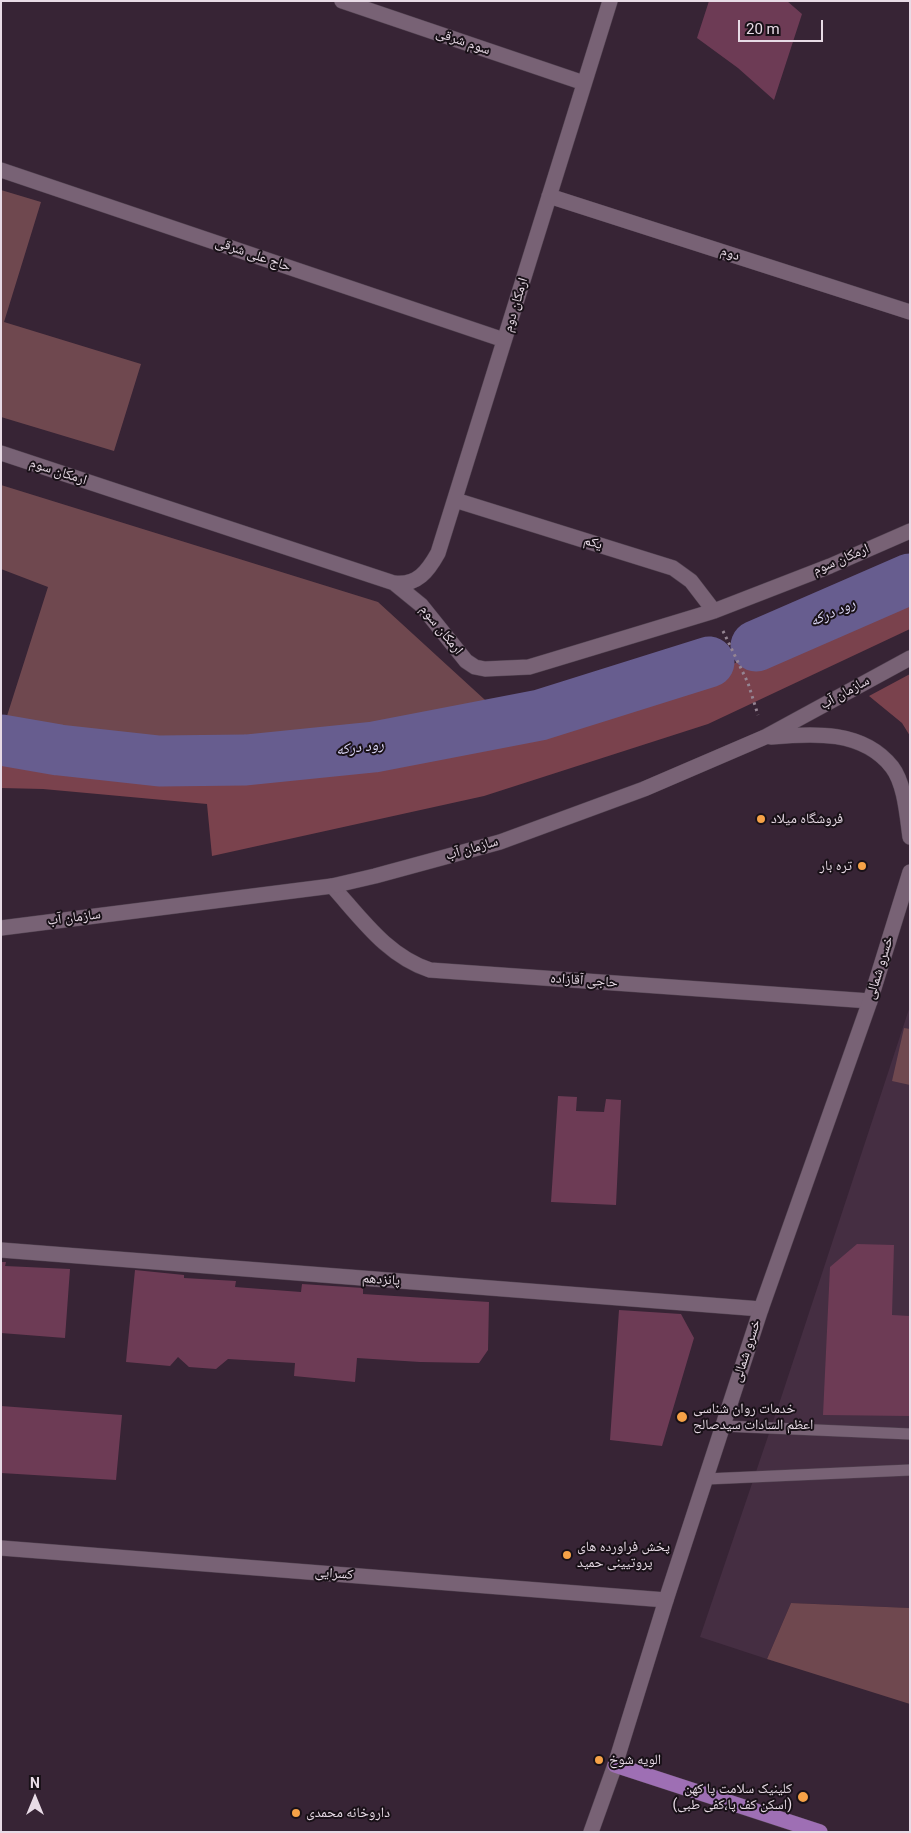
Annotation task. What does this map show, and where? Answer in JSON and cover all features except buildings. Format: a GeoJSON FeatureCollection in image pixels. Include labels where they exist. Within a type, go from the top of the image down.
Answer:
{"type":"FeatureCollection","features":[{"type":"Feature","properties":{"kind":"main road"},"geometry":{"type":"LineString","coordinates":[[615,1765],[820,1832]]}},
{"type":"Feature","properties":{"kind":"street","name":"سوم شرقی"},"geometry":{"type":"LineString","coordinates":[[342,1],[584,83]]}},
{"type":"Feature","properties":{"kind":"street","name":"ارمکان دوم"},"geometry":{"type":"LineString","coordinates":[[394,583],[402,584],[418,579],[432,564],[438,553],[610,1]]}},
{"type":"Feature","properties":{"kind":"street","name":"حاج علی شرقی"},"geometry":{"type":"LineString","coordinates":[[1,170],[504,340]]}},
{"type":"Feature","properties":{"kind":"street","name":"دوم"},"geometry":{"type":"LineString","coordinates":[[549,196],[910,312]]}},
{"type":"Feature","properties":{"kind":"street","name":"ارمکان سوم"},"geometry":{"type":"LineString","coordinates":[[1,454],[394,583],[421,605],[466,661],[475,667],[485,669],[536,665],[714,611],[830,566],[910,531]]}},
{"type":"Feature","properties":{"kind":"street","name":"یکم"},"geometry":{"type":"LineString","coordinates":[[455,500],[673,568],[691,580],[714,611]]}},
{"type":"Feature","properties":{"kind":"street","name":"سازمان آب"},"geometry":{"type":"LineString","coordinates":[[1,928],[332,886],[500,842],[644,789],[765,737],[910,658]]}},
{"type":"Feature","properties":{"kind":"street"},"geometry":{"type":"LineString","coordinates":[[765,737],[795,734],[838,736],[859,741],[878,753],[893,768],[902,788],[910,837]]}},
{"type":"Feature","properties":{"kind":"street","name":"خسرو شمالی"},"geometry":{"type":"LineString","coordinates":[[592,1832],[760,1309],[870,1002],[910,872]]}},
{"type":"Feature","properties":{"kind":"street","name":"حاجی آقازاده"},"geometry":{"type":"LineString","coordinates":[[332,886],[383,942],[402,958],[430,970],[870,1002]]}},
{"type":"Feature","properties":{"kind":"street","name":"پانزدهم"},"geometry":{"type":"LineString","coordinates":[[1,1250],[760,1309]]}},
{"type":"Feature","properties":{"kind":"street","name":"کسرایی"},"geometry":{"type":"LineString","coordinates":[[1,1548],[666,1600]]}},
{"type":"Feature","properties":{"kind":"lane"},"geometry":{"type":"LineString","coordinates":[[723,1426],[910,1434]]}},
{"type":"Feature","properties":{"kind":"lane"},"geometry":{"type":"LineString","coordinates":[[706,1479],[910,1470]]}},
{"type":"Feature","properties":{"kind":"path"},"geometry":{"type":"LineString","coordinates":[[723,632],[748,683],[765,737]]}},
{"type":"Feature","properties":{"kind":"shaded area"},"geometry":{"type":"Polygon","coordinates":[[[1,190],[41,202],[4,322],[141,364],[114,451],[1,417],[1,190]]]}},
{"type":"Feature","properties":{"kind":"shaded area"},"geometry":{"type":"Polygon","coordinates":[[[1,485],[378,602],[496,710],[422,726],[344,738],[164,747],[6,719],[48,587],[1,569],[1,485]]]}},
{"type":"Feature","properties":{"kind":"shaded area"},"geometry":{"type":"Polygon","coordinates":[[[910,593],[910,629],[708,724],[484,796],[212,856],[207,804],[43,789],[1,788],[1,747],[145,769],[395,758],[626,705],[834,625],[910,593]]]}},
{"type":"Feature","properties":{"kind":"shaded area"},"geometry":{"type":"Polygon","coordinates":[[[910,674],[910,736],[902,723],[869,696],[910,674]]]}},
{"type":"Feature","properties":{"kind":"shaded area"},"geometry":{"type":"Polygon","coordinates":[[[910,1006],[910,1608],[791,1603],[767,1659],[700,1637],[910,1006]]]}},
{"type":"Feature","properties":{"kind":"shaded area"},"geometry":{"type":"Polygon","coordinates":[[[904,1028],[910,1029],[910,1085],[892,1081],[904,1028]]]}},
{"type":"Feature","properties":{"kind":"shaded area"},"geometry":{"type":"Polygon","coordinates":[[[791,1603],[910,1608],[910,1704],[767,1659],[791,1603]]]}},
{"type":"Feature","properties":{"kind":"waterway","name":"رود درکه"},"geometry":{"type":"LineString","coordinates":[[756,646],[910,579]]}},
{"type":"Feature","properties":{"kind":"waterway","name":"رود درکه"},"geometry":{"type":"LineString","coordinates":[[1,740],[59,750],[159,761],[246,760],[374,747],[540,715],[709,662]]}},
{"type":"Feature","properties":{"kind":"place","name":"فروشگاه میلاد"},"geometry":{"type":"Point","coordinates":[761,819]}},
{"type":"Feature","properties":{"kind":"place","name":"تره بار"},"geometry":{"type":"Point","coordinates":[862,866]}},
{"type":"Feature","properties":{"kind":"place","name":"خدمات روان شناسی اعظم السادات سیدصالح"},"geometry":{"type":"Point","coordinates":[682,1417]}},
{"type":"Feature","properties":{"kind":"place","name":"پخش فراورده های پروتیینی حمید"},"geometry":{"type":"Point","coordinates":[567,1555]}},
{"type":"Feature","properties":{"kind":"place","name":"الویه شوخ"},"geometry":{"type":"Point","coordinates":[599,1760]}},
{"type":"Feature","properties":{"kind":"place","name":"کلینیک سلامت پا کهن (اسکن کف پا،کفی طبی)"},"geometry":{"type":"Point","coordinates":[803,1797]}},
{"type":"Feature","properties":{"kind":"place","name":"داروخانه محمدی"},"geometry":{"type":"Point","coordinates":[296,1813]}}]}
